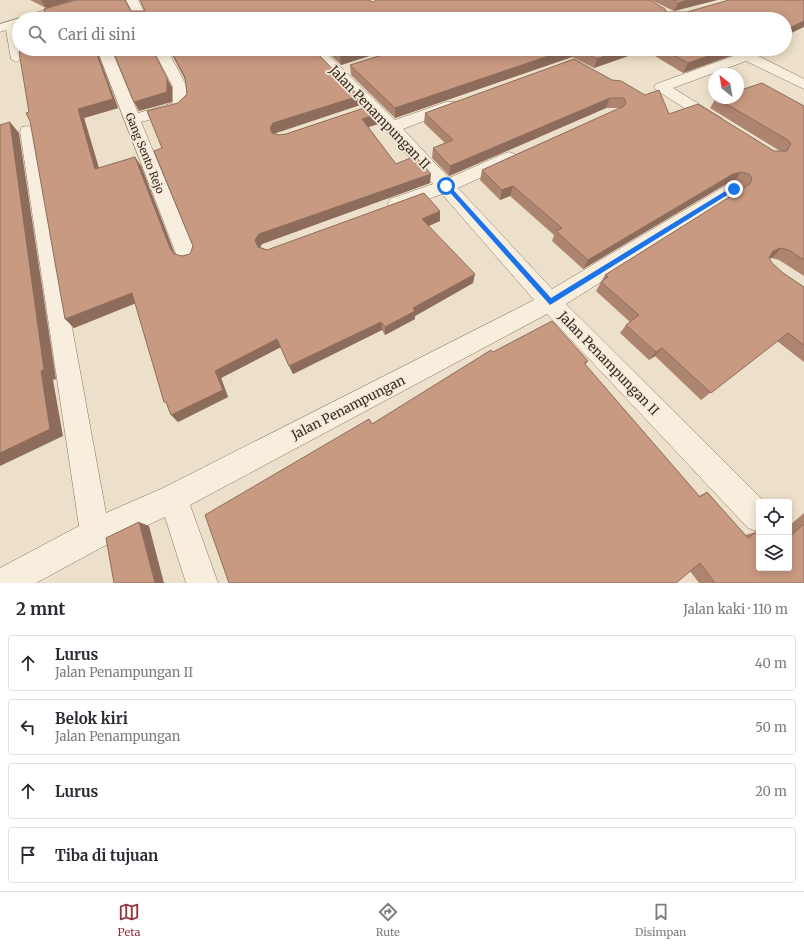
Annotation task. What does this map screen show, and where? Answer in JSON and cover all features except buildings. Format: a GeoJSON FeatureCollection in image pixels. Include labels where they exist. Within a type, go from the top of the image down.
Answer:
{"type":"FeatureCollection","features":[{"type":"Feature","properties":{"kind":"street"},"geometry":{"type":"LineString","coordinates":[[132,0],[138,12]]}},
{"type":"Feature","properties":{"kind":"street"},"geometry":{"type":"LineString","coordinates":[[59,12],[86,6]]}},
{"type":"Feature","properties":{"kind":"street","name":"Gang Sento Rejo"},"geometry":{"type":"LineString","coordinates":[[107,56],[187,256]]}},
{"type":"Feature","properties":{"kind":"street"},"geometry":{"type":"LineString","coordinates":[[132,120],[176,108],[181,104],[180,87],[164,56]]}},
{"type":"Feature","properties":{"kind":"street","name":"Jalan Penampungan II"},"geometry":{"type":"LineString","coordinates":[[325,56],[346,70],[366,110],[392,127],[550,302],[756,514]]}},
{"type":"Feature","properties":{"kind":"street"},"geometry":{"type":"LineString","coordinates":[[731,56],[661,87],[732,131]]}},
{"type":"Feature","properties":{"kind":"street"},"geometry":{"type":"LineString","coordinates":[[748,56],[804,85]]}},
{"type":"Feature","properties":{"kind":"street"},"geometry":{"type":"LineString","coordinates":[[392,127],[466,100]]}},
{"type":"Feature","properties":{"kind":"street"},"geometry":{"type":"LineString","coordinates":[[28,131],[94,534]]}},
{"type":"Feature","properties":{"kind":"street"},"geometry":{"type":"LineString","coordinates":[[380,210],[446,186],[526,150]]}},
{"type":"Feature","properties":{"kind":"street","name":"Jalan Penampungan"},"geometry":{"type":"LineString","coordinates":[[4,583],[94,534],[173,498],[550,302],[734,189]]}},
{"type":"Feature","properties":{"kind":"street"},"geometry":{"type":"LineString","coordinates":[[173,498],[202,583]]}},
{"type":"Feature","properties":{"kind":"lane"},"geometry":{"type":"LineString","coordinates":[[10,25],[12,37]]}},
{"type":"Feature","properties":{"kind":"lane"},"geometry":{"type":"LineString","coordinates":[[15,56],[16,60]]}},
{"type":"Feature","properties":{"kind":"route"},"geometry":{"type":"LineString","coordinates":[[446,186],[550,302],[734,189]]}}]}
